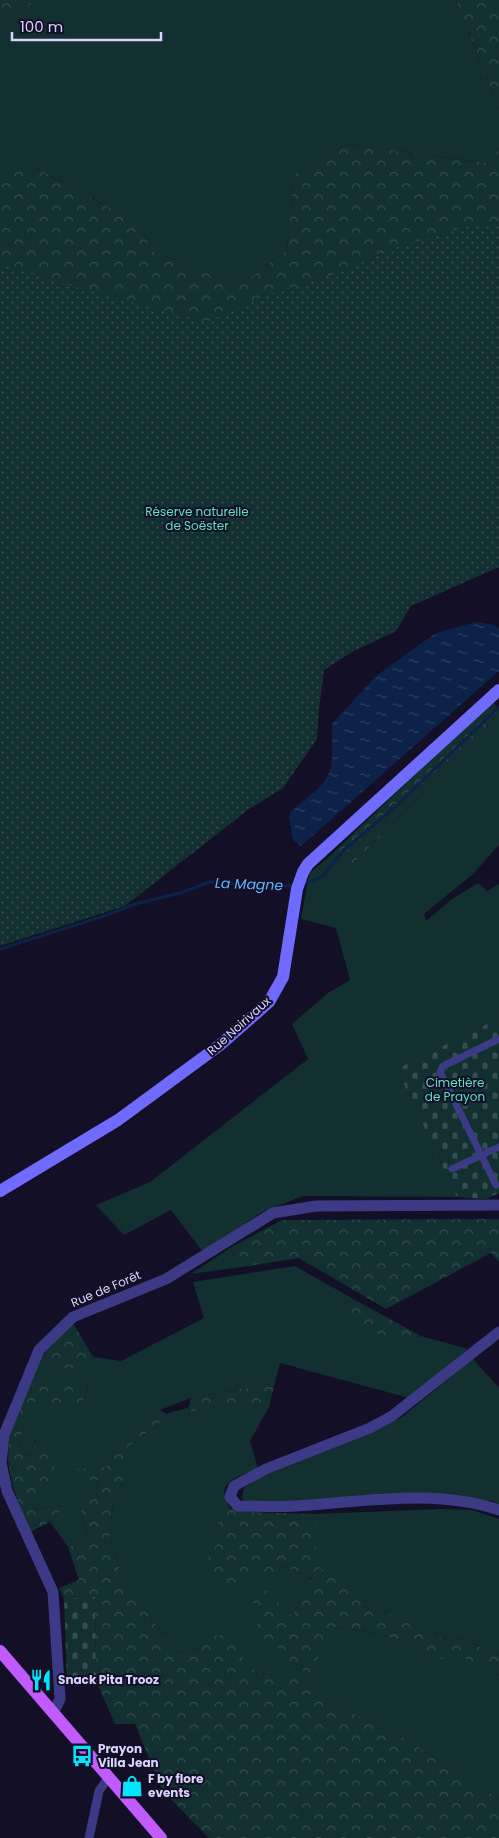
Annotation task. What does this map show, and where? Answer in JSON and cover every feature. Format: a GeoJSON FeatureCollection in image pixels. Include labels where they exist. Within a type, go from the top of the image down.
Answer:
{"type":"FeatureCollection","features":[{"type":"Feature","properties":{"kind":"main road","name":"Rue Noirivaux"},"geometry":{"type":"LineString","coordinates":[[0,1191],[118,1120],[220,1045],[269,1002],[284,977],[299,883],[308,864],[499,690]]}},
{"type":"Feature","properties":{"kind":"main road"},"geometry":{"type":"LineString","coordinates":[[0,1652],[161,1838]]}},
{"type":"Feature","properties":{"kind":"street"},"geometry":{"type":"LineString","coordinates":[[496,1186],[440,1072],[443,1066],[499,1039]]}},
{"type":"Feature","properties":{"kind":"street"},"geometry":{"type":"LineString","coordinates":[[452,1169],[499,1147]]}},
{"type":"Feature","properties":{"kind":"street","name":"Rue de Forêt"},"geometry":{"type":"LineString","coordinates":[[53,1713],[60,1699],[53,1592],[7,1491],[2,1464],[4,1435],[39,1350],[73,1317],[166,1279],[273,1213],[316,1206],[499,1205]]}},
{"type":"Feature","properties":{"kind":"street"},"geometry":{"type":"LineString","coordinates":[[499,1332],[392,1416],[370,1428],[266,1470],[234,1486],[230,1497],[238,1506],[294,1506],[432,1498],[485,1505],[499,1510]]}},
{"type":"Feature","properties":{"kind":"street"},"geometry":{"type":"LineString","coordinates":[[90,1838],[99,1791],[108,1777]]}},
{"type":"Feature","properties":{"kind":"green space"},"geometry":{"type":"Polygon","coordinates":[[[0,0],[37,0],[0,24],[0,0]]]}},
{"type":"Feature","properties":{"kind":"green space"},"geometry":{"type":"Polygon","coordinates":[[[37,0],[456,0],[499,110],[499,149],[489,163],[347,144],[294,174],[287,250],[239,286],[150,250],[141,225],[31,165],[0,165],[0,24],[37,0]]]}},
{"type":"Feature","properties":{"kind":"green space"},"geometry":{"type":"Polygon","coordinates":[[[456,0],[499,0],[499,110],[456,0]]]}},
{"type":"Feature","properties":{"kind":"green space"},"geometry":{"type":"Polygon","coordinates":[[[347,144],[488,163],[499,149],[499,467],[0,404],[0,165],[31,165],[141,225],[150,250],[239,286],[287,250],[294,174],[347,144]]]}},
{"type":"Feature","properties":{"kind":"green space","name":"Réserve naturelle de Soëster"},"geometry":{"type":"Polygon","coordinates":[[[468,226],[499,226],[499,567],[411,606],[396,631],[352,652],[324,670],[317,739],[283,788],[249,809],[125,906],[0,946],[0,264],[61,283],[207,322],[269,294],[345,271],[382,252],[468,226]]]}},
{"type":"Feature","properties":{"kind":"green space"},"geometry":{"type":"Polygon","coordinates":[[[494,703],[499,710],[479,739],[456,759],[348,869],[332,854],[442,749],[494,703]]]}},
{"type":"Feature","properties":{"kind":"green space"},"geometry":{"type":"Polygon","coordinates":[[[499,710],[499,845],[473,874],[424,914],[426,921],[452,899],[478,883],[487,891],[499,884],[499,1018],[398,1069],[457,1197],[303,1196],[262,1212],[203,1252],[171,1210],[124,1235],[96,1205],[150,1182],[308,1059],[292,1024],[328,993],[350,980],[336,928],[301,919],[309,874],[332,854],[348,869],[456,759],[479,739],[499,710]]]}},
{"type":"Feature","properties":{"kind":"green space","name":"Cimetière de Prayon"},"geometry":{"type":"Polygon","coordinates":[[[499,1018],[499,1193],[486,1199],[457,1197],[397,1069],[499,1018]]]}},
{"type":"Feature","properties":{"kind":"green space"},"geometry":{"type":"Polygon","coordinates":[[[499,1219],[499,1262],[491,1253],[386,1309],[299,1258],[241,1267],[230,1248],[282,1220],[499,1219]]]}},
{"type":"Feature","properties":{"kind":"green space"},"geometry":{"type":"Polygon","coordinates":[[[230,1248],[242,1267],[191,1274],[230,1248]]]}},
{"type":"Feature","properties":{"kind":"green space"},"geometry":{"type":"Polygon","coordinates":[[[295,1266],[357,1301],[347,1308],[407,1340],[421,1336],[468,1349],[409,1398],[280,1363],[274,1386],[240,1389],[191,1398],[160,1410],[157,1408],[116,1445],[106,1467],[73,1470],[71,1479],[98,1479],[96,1498],[79,1504],[88,1541],[68,1547],[50,1522],[64,1506],[32,1509],[39,1491],[53,1477],[36,1439],[33,1454],[22,1455],[20,1440],[30,1400],[81,1406],[89,1384],[29,1384],[42,1356],[64,1368],[83,1369],[93,1357],[121,1361],[204,1318],[193,1282],[295,1266]]]}},
{"type":"Feature","properties":{"kind":"green space"},"geometry":{"type":"Polygon","coordinates":[[[357,1301],[421,1336],[407,1340],[380,1335],[354,1320],[347,1308],[357,1301]]]}},
{"type":"Feature","properties":{"kind":"green space"},"geometry":{"type":"Polygon","coordinates":[[[73,1323],[93,1357],[83,1369],[64,1368],[42,1356],[73,1323]]]}},
{"type":"Feature","properties":{"kind":"green space"},"geometry":{"type":"Polygon","coordinates":[[[473,1359],[499,1388],[499,1504],[492,1501],[438,1495],[247,1504],[242,1498],[244,1488],[259,1478],[367,1435],[402,1417],[473,1359]]]}},
{"type":"Feature","properties":{"kind":"green space"},"geometry":{"type":"Polygon","coordinates":[[[89,1383],[81,1406],[30,1401],[20,1440],[22,1455],[33,1454],[36,1439],[57,1454],[53,1477],[39,1491],[33,1509],[65,1506],[50,1522],[30,1532],[12,1485],[8,1460],[11,1429],[16,1416],[29,1384],[89,1383]]]}},
{"type":"Feature","properties":{"kind":"green space"},"geometry":{"type":"Polygon","coordinates":[[[274,1386],[269,1407],[236,1403],[191,1412],[189,1407],[191,1398],[240,1389],[274,1386]]]}},
{"type":"Feature","properties":{"kind":"green space"},"geometry":{"type":"Polygon","coordinates":[[[236,1403],[269,1407],[250,1441],[258,1468],[236,1477],[226,1486],[224,1492],[230,1508],[215,1526],[224,1533],[243,1574],[275,1575],[283,1566],[311,1578],[292,1616],[261,1586],[252,1602],[259,1604],[280,1648],[276,1656],[303,1667],[303,1678],[313,1669],[332,1627],[358,1630],[406,1641],[436,1661],[454,1652],[499,1675],[499,1799],[406,1739],[325,1699],[303,1679],[272,1676],[244,1666],[202,1637],[202,1648],[176,1653],[122,1577],[109,1534],[115,1494],[124,1480],[124,1450],[159,1424],[166,1414],[189,1407],[191,1412],[236,1403]]]}},
{"type":"Feature","properties":{"kind":"green space"},"geometry":{"type":"Polygon","coordinates":[[[157,1408],[166,1414],[159,1424],[124,1450],[126,1454],[124,1480],[115,1494],[109,1534],[122,1577],[176,1653],[202,1648],[201,1637],[239,1634],[244,1666],[272,1676],[303,1678],[303,1667],[276,1656],[279,1648],[257,1640],[259,1605],[252,1603],[261,1585],[292,1616],[311,1578],[283,1566],[275,1575],[243,1575],[232,1593],[215,1584],[207,1559],[224,1534],[215,1526],[230,1508],[248,1512],[315,1514],[316,1565],[354,1593],[398,1619],[450,1641],[460,1638],[499,1656],[499,1675],[454,1653],[436,1661],[406,1641],[358,1630],[333,1627],[313,1669],[303,1679],[325,1699],[406,1739],[499,1799],[499,1838],[209,1838],[162,1790],[135,1724],[115,1724],[96,1681],[95,1598],[64,1599],[59,1588],[79,1580],[68,1547],[88,1541],[79,1504],[96,1498],[98,1480],[71,1479],[73,1469],[106,1467],[116,1445],[157,1408]]]}},
{"type":"Feature","properties":{"kind":"green space"},"geometry":{"type":"Polygon","coordinates":[[[440,1509],[472,1510],[499,1519],[499,1656],[460,1638],[450,1641],[398,1619],[354,1593],[315,1565],[315,1514],[440,1509]]]}},
{"type":"Feature","properties":{"kind":"green space"},"geometry":{"type":"Polygon","coordinates":[[[95,1597],[96,1679],[67,1684],[64,1599],[95,1597]]]}},
{"type":"Feature","properties":{"kind":"water"},"geometry":{"type":"Polygon","coordinates":[[[476,622],[494,625],[499,629],[499,671],[301,846],[293,840],[289,816],[291,811],[312,794],[328,776],[332,762],[332,724],[376,676],[436,633],[476,622]]]}},
{"type":"Feature","properties":{"kind":"waterway","name":"La Magne"},"geometry":{"type":"LineString","coordinates":[[302,883],[323,876],[343,851],[394,808],[499,707]]}},
{"type":"Feature","properties":{"kind":"waterway","name":"La Magne"},"geometry":{"type":"LineString","coordinates":[[0,949],[101,917],[135,904],[180,893],[210,882],[282,887],[296,884]]}},
{"type":"Feature","properties":{"kind":"place","name":"Snack Pita Trooz"},"geometry":{"type":"Point","coordinates":[41,1680]}},
{"type":"Feature","properties":{"kind":"place","name":"Prayon Villa Jean"},"geometry":{"type":"Point","coordinates":[82,1756]}},
{"type":"Feature","properties":{"kind":"place","name":"F by flore events"},"geometry":{"type":"Point","coordinates":[132,1786]}}]}
